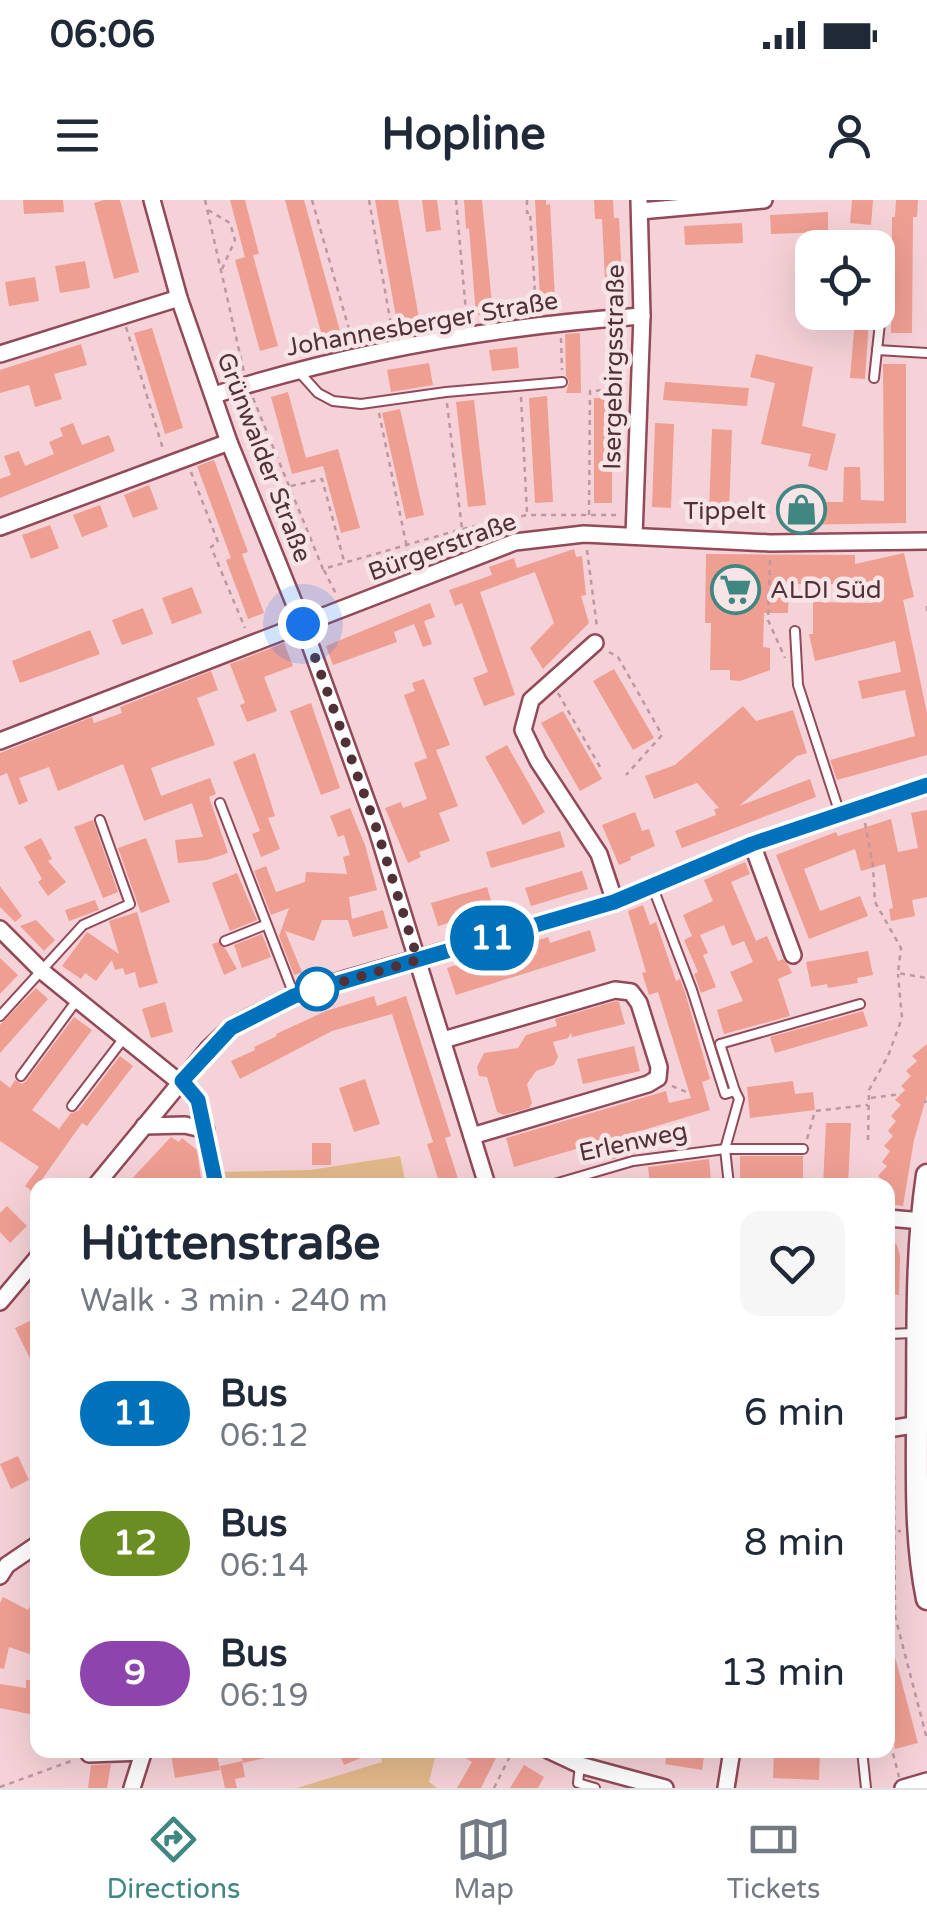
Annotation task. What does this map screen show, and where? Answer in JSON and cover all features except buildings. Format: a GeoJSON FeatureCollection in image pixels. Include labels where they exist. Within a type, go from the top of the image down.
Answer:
{"type":"FeatureCollection","features":[{"type":"Feature","properties":{"kind":"street","name":"Grünwalder Straße"},"geometry":{"type":"LineString","coordinates":[[152,200],[180,298],[229,442],[303,624],[377,830],[485,1178]]}},
{"type":"Feature","properties":{"kind":"street"},"geometry":{"type":"LineString","coordinates":[[639,206],[764,200]]}},
{"type":"Feature","properties":{"kind":"street","name":"Isergebirgsstraße"},"geometry":{"type":"LineString","coordinates":[[634,536],[642,316],[639,206]]}},
{"type":"Feature","properties":{"kind":"street"},"geometry":{"type":"LineString","coordinates":[[0,354],[180,298]]}},
{"type":"Feature","properties":{"kind":"street","name":"Johannesberger Straße"},"geometry":{"type":"LineString","coordinates":[[214,394],[395,348],[536,325],[642,316]]}},
{"type":"Feature","properties":{"kind":"street"},"geometry":{"type":"LineString","coordinates":[[0,528],[229,442]]}},
{"type":"Feature","properties":{"kind":"street","name":"Bürgerstraße"},"geometry":{"type":"LineString","coordinates":[[0,741],[515,542],[584,534],[770,543],[927,540]]}},
{"type":"Feature","properties":{"kind":"street"},"geometry":{"type":"LineString","coordinates":[[595,643],[531,700],[522,730],[599,854],[614,902]]}},
{"type":"Feature","properties":{"kind":"street"},"geometry":{"type":"LineString","coordinates":[[102,1178],[231,1028],[294,996],[614,902],[752,844],[927,785]]}},
{"type":"Feature","properties":{"kind":"street"},"geometry":{"type":"LineString","coordinates":[[752,844],[793,956]]}},
{"type":"Feature","properties":{"kind":"street"},"geometry":{"type":"LineString","coordinates":[[0,929],[43,972],[182,1081],[198,1100],[215,1178]]}},
{"type":"Feature","properties":{"kind":"street"},"geometry":{"type":"LineString","coordinates":[[443,1040],[616,990],[631,992],[639,1003],[658,1078],[472,1136]]}},
{"type":"Feature","properties":{"kind":"street"},"geometry":{"type":"LineString","coordinates":[[144,1126],[185,1125],[206,1130]]}},
{"type":"Feature","properties":{"kind":"street"},"geometry":{"type":"LineString","coordinates":[[927,1174],[917,1332],[922,1424],[917,1530],[927,1599]]}},
{"type":"Feature","properties":{"kind":"street"},"geometry":{"type":"LineString","coordinates":[[895,1216],[924,1207]]}},
{"type":"Feature","properties":{"kind":"street"},"geometry":{"type":"LineString","coordinates":[[0,1302],[30,1271]]}},
{"type":"Feature","properties":{"kind":"street"},"geometry":{"type":"LineString","coordinates":[[895,1428],[922,1424]]}},
{"type":"Feature","properties":{"kind":"street"},"geometry":{"type":"LineString","coordinates":[[0,1576],[7,1565],[30,1549]]}},
{"type":"Feature","properties":{"kind":"street"},"geometry":{"type":"LineString","coordinates":[[132,1788],[142,1758]]}},
{"type":"Feature","properties":{"kind":"street"},"geometry":{"type":"LineString","coordinates":[[565,1758],[654,1787]]}},
{"type":"Feature","properties":{"kind":"street"},"geometry":{"type":"LineString","coordinates":[[726,1788],[731,1758]]}},
{"type":"Feature","properties":{"kind":"street"},"geometry":{"type":"LineString","coordinates":[[902,1788],[927,1782]]}},
{"type":"Feature","properties":{"kind":"lane"},"geometry":{"type":"LineString","coordinates":[[874,378],[879,330]]}},
{"type":"Feature","properties":{"kind":"lane"},"geometry":{"type":"LineString","coordinates":[[877,350],[927,354]]}},
{"type":"Feature","properties":{"kind":"lane"},"geometry":{"type":"LineString","coordinates":[[297,370],[318,393],[333,400],[361,404],[562,382]]}},
{"type":"Feature","properties":{"kind":"lane"},"geometry":{"type":"LineString","coordinates":[[795,631],[798,685],[840,814]]}},
{"type":"Feature","properties":{"kind":"lane"},"geometry":{"type":"LineString","coordinates":[[220,803],[294,996]]}},
{"type":"Feature","properties":{"kind":"lane"},"geometry":{"type":"LineString","coordinates":[[0,1016],[83,925],[130,904],[100,820]]}},
{"type":"Feature","properties":{"kind":"lane"},"geometry":{"type":"LineString","coordinates":[[652,888],[692,991],[725,1094],[735,1091]]}},
{"type":"Feature","properties":{"kind":"lane"},"geometry":{"type":"LineString","coordinates":[[225,941],[266,925]]}},
{"type":"Feature","properties":{"kind":"lane"},"geometry":{"type":"LineString","coordinates":[[21,1076],[77,1000]]}},
{"type":"Feature","properties":{"kind":"lane","name":"Erlenweg"},"geometry":{"type":"LineString","coordinates":[[728,1178],[725,1149],[739,1100],[720,1044],[860,1004]]}},
{"type":"Feature","properties":{"kind":"lane"},"geometry":{"type":"LineString","coordinates":[[72,1106],[124,1038]]}},
{"type":"Feature","properties":{"kind":"lane","name":"Erlenweg"},"geometry":{"type":"LineString","coordinates":[[576,1178],[633,1161],[725,1149],[804,1149]]}},
{"type":"Feature","properties":{"kind":"lane"},"geometry":{"type":"LineString","coordinates":[[895,1334],[917,1332]]}},
{"type":"Feature","properties":{"kind":"lane"},"geometry":{"type":"LineString","coordinates":[[863,1758],[866,1788]]}},
{"type":"Feature","properties":{"kind":"lane"},"geometry":{"type":"LineString","coordinates":[[580,1765],[578,1783],[595,1788]]}},
{"type":"Feature","properties":{"kind":"path"},"geometry":{"type":"LineString","coordinates":[[206,200],[247,384],[323,569],[344,608]]}},
{"type":"Feature","properties":{"kind":"path"},"geometry":{"type":"LineString","coordinates":[[312,200],[356,356]]}},
{"type":"Feature","properties":{"kind":"path"},"geometry":{"type":"LineString","coordinates":[[369,200],[395,348]]}},
{"type":"Feature","properties":{"kind":"path"},"geometry":{"type":"LineString","coordinates":[[456,200],[468,335]]}},
{"type":"Feature","properties":{"kind":"path"},"geometry":{"type":"LineString","coordinates":[[527,200],[536,325]]}},
{"type":"Feature","properties":{"kind":"path"},"geometry":{"type":"LineString","coordinates":[[208,210],[230,223],[235,240],[222,271]]}},
{"type":"Feature","properties":{"kind":"path"},"geometry":{"type":"LineString","coordinates":[[122,316],[168,464]]}},
{"type":"Feature","properties":{"kind":"path"},"geometry":{"type":"LineString","coordinates":[[560,322],[562,382]]}},
{"type":"Feature","properties":{"kind":"path"},"geometry":{"type":"LineString","coordinates":[[520,385],[528,515]]}},
{"type":"Feature","properties":{"kind":"path"},"geometry":{"type":"LineString","coordinates":[[590,515],[590,391],[640,388]]}},
{"type":"Feature","properties":{"kind":"path"},"geometry":{"type":"LineString","coordinates":[[446,392],[462,529]]}},
{"type":"Feature","properties":{"kind":"path"},"geometry":{"type":"LineString","coordinates":[[376,402],[414,580]]}},
{"type":"Feature","properties":{"kind":"path"},"geometry":{"type":"LineString","coordinates":[[186,458],[218,542],[211,547],[252,644]]}},
{"type":"Feature","properties":{"kind":"path"},"geometry":{"type":"LineString","coordinates":[[289,487],[322,479],[344,562]]}},
{"type":"Feature","properties":{"kind":"path"},"geometry":{"type":"LineString","coordinates":[[323,569],[462,529],[528,515],[635,516]]}},
{"type":"Feature","properties":{"kind":"path"},"geometry":{"type":"LineString","coordinates":[[584,534],[598,630],[595,643],[618,657],[662,735],[626,776]]}},
{"type":"Feature","properties":{"kind":"path"},"geometry":{"type":"LineString","coordinates":[[770,543],[768,620],[787,662],[797,670]]}},
{"type":"Feature","properties":{"kind":"path"},"geometry":{"type":"LineString","coordinates":[[927,606],[927,614]]}},
{"type":"Feature","properties":{"kind":"path"},"geometry":{"type":"LineString","coordinates":[[553,683],[600,768]]}},
{"type":"Feature","properties":{"kind":"path"},"geometry":{"type":"LineString","coordinates":[[861,807],[874,866],[875,902],[900,948],[902,1018],[888,1056],[869,1090],[868,1140]]}},
{"type":"Feature","properties":{"kind":"path"},"geometry":{"type":"LineString","coordinates":[[898,973],[927,978]]}},
{"type":"Feature","properties":{"kind":"path"},"geometry":{"type":"LineString","coordinates":[[658,1078],[690,1093]]}},
{"type":"Feature","properties":{"kind":"path"},"geometry":{"type":"LineString","coordinates":[[869,1098],[902,1094]]}},
{"type":"Feature","properties":{"kind":"path"},"geometry":{"type":"LineString","coordinates":[[804,1149],[815,1111],[870,1104]]}},
{"type":"Feature","properties":{"kind":"path"},"geometry":{"type":"LineString","coordinates":[[895,1585],[896,1616],[927,1739]]}},
{"type":"Feature","properties":{"kind":"path"},"geometry":{"type":"LineString","coordinates":[[0,1787],[74,1758]]}},
{"type":"Feature","properties":{"kind":"path"},"geometry":{"type":"LineString","coordinates":[[494,1788],[508,1758]]}},
{"type":"Feature","properties":{"kind":"path"},"geometry":{"type":"LineString","coordinates":[[894,1758],[902,1788]]}},
{"type":"Feature","properties":{"kind":"shaded area"},"geometry":{"type":"Polygon","coordinates":[[[400,1156],[405,1178],[221,1178],[220,1172],[310,1170],[400,1156]]]}},
{"type":"Feature","properties":{"kind":"shaded area"},"geometry":{"type":"Polygon","coordinates":[[[382,1758],[435,1758],[429,1782],[437,1788],[297,1788],[382,1762],[382,1758]]]}},
{"type":"Feature","properties":{"kind":"bus line","name":"11"},"geometry":{"type":"LineString","coordinates":[[215,1178],[198,1100],[182,1081],[231,1028],[294,996],[614,902],[752,844],[927,785]]}},
{"type":"Feature","properties":{"kind":"place","name":"Tippelt"},"geometry":{"type":"Point","coordinates":[801,510]}},
{"type":"Feature","properties":{"kind":"place","name":"ALDI Süd"},"geometry":{"type":"Point","coordinates":[735,589]}},
{"type":"Feature","properties":{"kind":"route"},"geometry":{"type":"LineString","coordinates":[[303,624],[377,830],[418,960],[317,989]]}}]}
